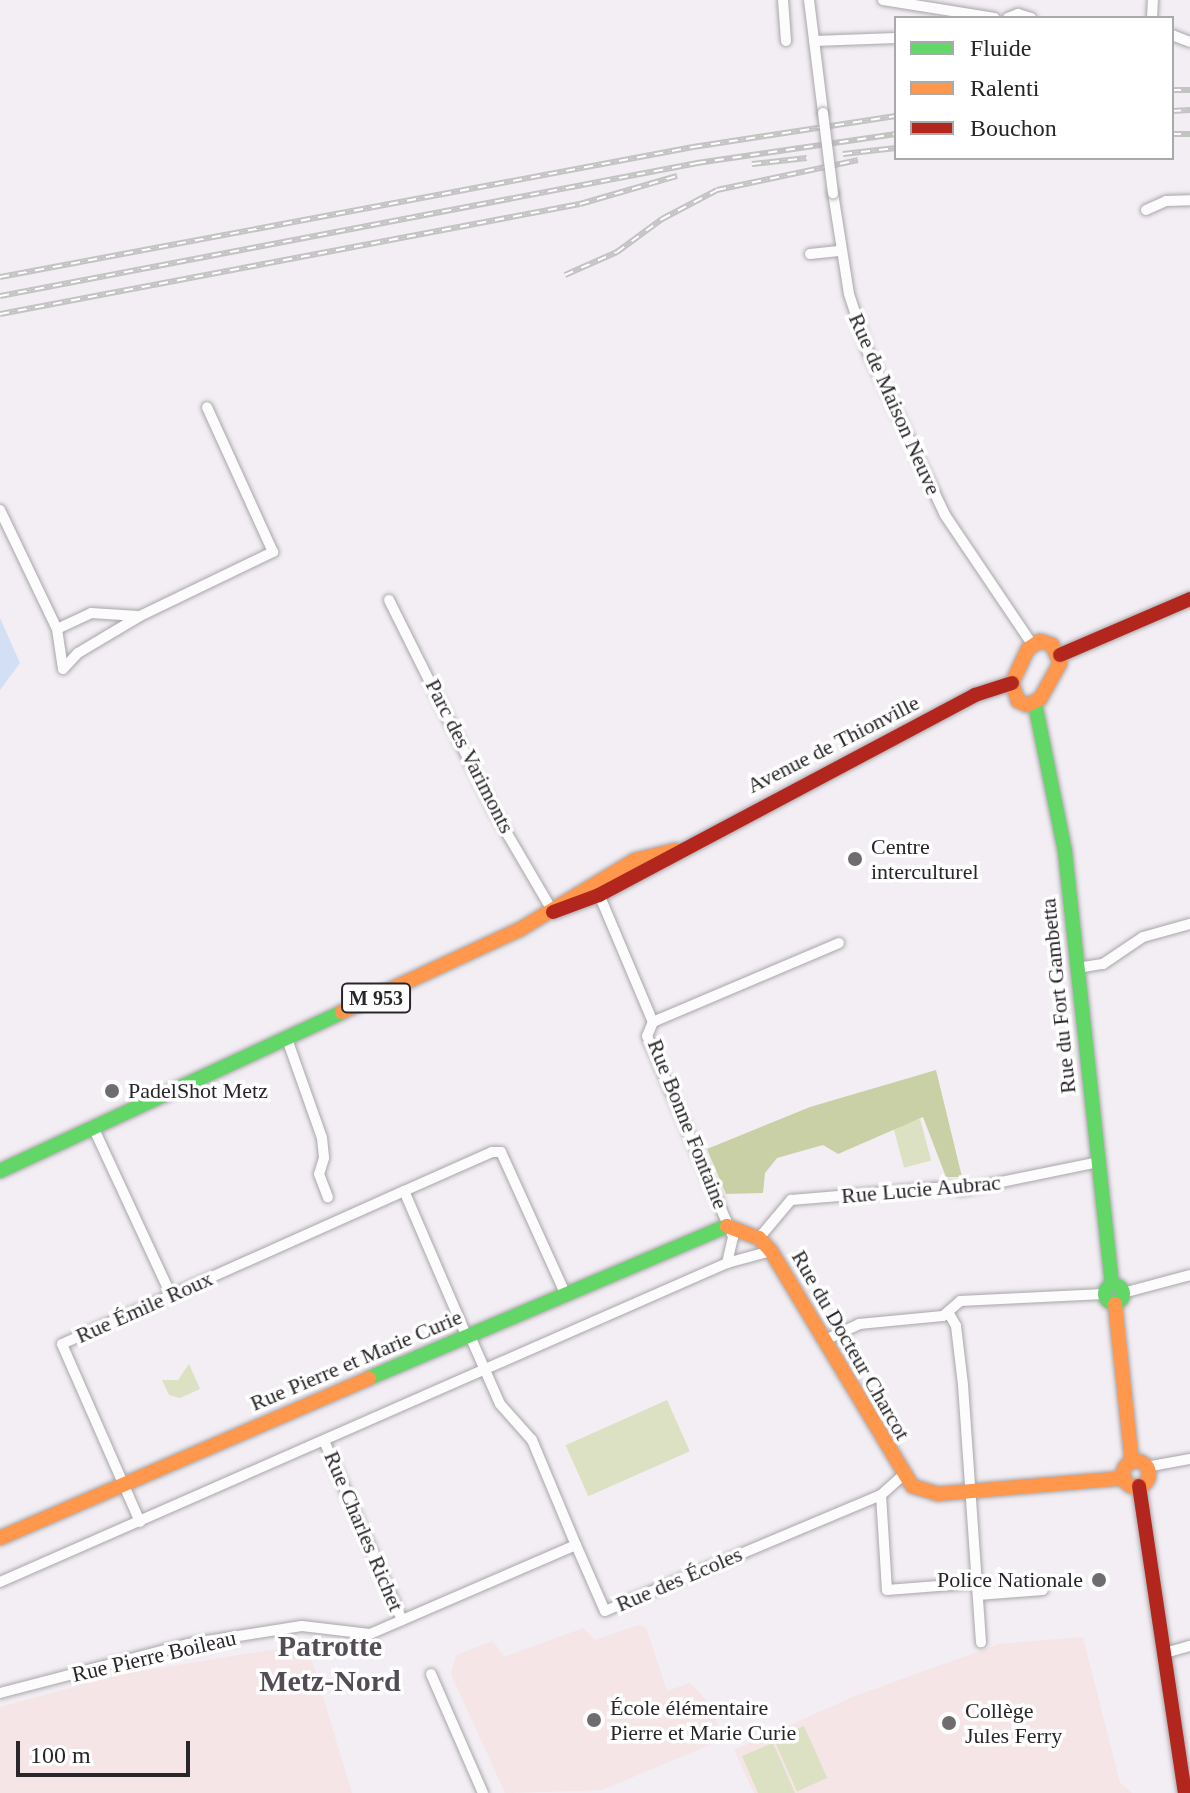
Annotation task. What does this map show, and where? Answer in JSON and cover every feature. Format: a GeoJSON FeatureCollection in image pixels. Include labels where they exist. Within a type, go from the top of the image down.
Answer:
{"type":"FeatureCollection","features":[{"type":"Feature","properties":{"kind":"street"},"geometry":{"type":"LineString","coordinates":[[783,0],[786,41]]}},
{"type":"Feature","properties":{"kind":"street","name":"Rue de Maison Neuve"},"geometry":{"type":"LineString","coordinates":[[809,0],[841,251],[857,324],[930,487],[1032,644]]}},
{"type":"Feature","properties":{"kind":"street"},"geometry":{"type":"LineString","coordinates":[[883,0],[983,16]]}},
{"type":"Feature","properties":{"kind":"street"},"geometry":{"type":"LineString","coordinates":[[814,41],[894,38]]}},
{"type":"Feature","properties":{"kind":"street"},"geometry":{"type":"LineString","coordinates":[[1146,210],[1166,201],[1190,200]]}},
{"type":"Feature","properties":{"kind":"street"},"geometry":{"type":"LineString","coordinates":[[810,254],[841,251]]}},
{"type":"Feature","properties":{"kind":"street"},"geometry":{"type":"LineString","coordinates":[[0,510],[57,629],[63,669],[78,653],[140,616],[273,552],[207,407]]}},
{"type":"Feature","properties":{"kind":"street"},"geometry":{"type":"LineString","coordinates":[[1060,655],[1052,645],[1032,644],[1012,683],[1018,701],[1035,704],[1060,655],[1190,599]]}},
{"type":"Feature","properties":{"kind":"street","name":"Parc des Varimonts"},"geometry":{"type":"LineString","coordinates":[[389,600],[494,811],[553,912]]}},
{"type":"Feature","properties":{"kind":"street"},"geometry":{"type":"LineString","coordinates":[[57,629],[91,613],[140,616]]}},
{"type":"Feature","properties":{"kind":"street","name":"Avenue de Thionville"},"geometry":{"type":"LineString","coordinates":[[0,1171],[553,912],[596,888],[635,860],[676,850],[975,695],[1012,683]]}},
{"type":"Feature","properties":{"kind":"street","name":"Rue du Fort Gambetta"},"geometry":{"type":"LineString","coordinates":[[1035,704],[1065,852],[1098,1162],[1139,1464]]}},
{"type":"Feature","properties":{"kind":"street","name":"Rue Bonne Fontaine"},"geometry":{"type":"LineString","coordinates":[[596,888],[653,1022],[647,1036],[730,1225]]}},
{"type":"Feature","properties":{"kind":"street"},"geometry":{"type":"LineString","coordinates":[[1077,968],[1103,964],[1143,937],[1190,924]]}},
{"type":"Feature","properties":{"kind":"street"},"geometry":{"type":"LineString","coordinates":[[653,1022],[839,943]]}},
{"type":"Feature","properties":{"kind":"street"},"geometry":{"type":"LineString","coordinates":[[287,1039],[322,1138],[324,1158],[319,1174],[328,1197]]}},
{"type":"Feature","properties":{"kind":"street"},"geometry":{"type":"LineString","coordinates":[[93,1127],[171,1295]]}},
{"type":"Feature","properties":{"kind":"street","name":"Rue Émile Roux"},"geometry":{"type":"LineString","coordinates":[[140,1522],[62,1344],[492,1152],[501,1152],[565,1293]]}},
{"type":"Feature","properties":{"kind":"street","name":"Rue Lucie Aubrac"},"geometry":{"type":"LineString","coordinates":[[759,1238],[791,1200],[946,1187],[962,1190],[1098,1162]]}},
{"type":"Feature","properties":{"kind":"street"},"geometry":{"type":"LineString","coordinates":[[402,1620],[576,1545],[532,1440],[505,1412],[404,1191]]}},
{"type":"Feature","properties":{"kind":"street"},"geometry":{"type":"LineString","coordinates":[[730,1225],[759,1238]]}},
{"type":"Feature","properties":{"kind":"street"},"geometry":{"type":"LineString","coordinates":[[727,1263],[733,1251],[730,1225]]}},
{"type":"Feature","properties":{"kind":"street","name":"Rue Pierre et Marie Curie"},"geometry":{"type":"LineString","coordinates":[[0,1538],[469,1336],[715,1226],[730,1225]]}},
{"type":"Feature","properties":{"kind":"street","name":"Rue du Docteur Charcot"},"geometry":{"type":"LineString","coordinates":[[759,1238],[771,1251],[901,1477]]}},
{"type":"Feature","properties":{"kind":"street"},"geometry":{"type":"LineString","coordinates":[[0,1582],[325,1443],[727,1263],[771,1251]]}},
{"type":"Feature","properties":{"kind":"street"},"geometry":{"type":"LineString","coordinates":[[823,1341],[859,1324],[935,1318],[960,1301],[975,1298],[1114,1294],[1190,1275]]}},
{"type":"Feature","properties":{"kind":"street"},"geometry":{"type":"LineString","coordinates":[[948,1312],[956,1326],[972,1491],[981,1642]]}},
{"type":"Feature","properties":{"kind":"street","name":"Rue Charles Richet"},"geometry":{"type":"LineString","coordinates":[[325,1443],[402,1620]]}},
{"type":"Feature","properties":{"kind":"street"},"geometry":{"type":"LineString","coordinates":[[1124,1478],[1139,1464],[1190,1459]]}},
{"type":"Feature","properties":{"kind":"street"},"geometry":{"type":"LineString","coordinates":[[1139,1464],[1148,1478],[1139,1486]]}},
{"type":"Feature","properties":{"kind":"street"},"geometry":{"type":"LineString","coordinates":[[901,1477],[926,1491],[972,1491],[1124,1478],[1139,1486]]}},
{"type":"Feature","properties":{"kind":"street","name":"Rue des Écoles"},"geometry":{"type":"LineString","coordinates":[[576,1545],[605,1611],[881,1495],[901,1477]]}},
{"type":"Feature","properties":{"kind":"street"},"geometry":{"type":"LineString","coordinates":[[1139,1486],[1185,1793]]}},
{"type":"Feature","properties":{"kind":"street"},"geometry":{"type":"LineString","coordinates":[[881,1495],[887,1590],[977,1583]]}},
{"type":"Feature","properties":{"kind":"street"},"geometry":{"type":"LineString","coordinates":[[978,1595],[1043,1590]]}},
{"type":"Feature","properties":{"kind":"street","name":"Rue Pierre Boileau"},"geometry":{"type":"LineString","coordinates":[[0,1693],[188,1644],[302,1626],[370,1634],[402,1620]]}},
{"type":"Feature","properties":{"kind":"street"},"geometry":{"type":"LineString","coordinates":[[1165,1653],[1190,1646]]}},
{"type":"Feature","properties":{"kind":"street"},"geometry":{"type":"LineString","coordinates":[[431,1674],[483,1793]]}},
{"type":"Feature","properties":{"kind":"shaded area","name":"École élémentaire Pierre et Marie Curie"},"geometry":{"type":"Polygon","coordinates":[[[638,1625],[646,1628],[667,1691],[690,1683],[707,1701],[724,1739],[602,1790],[505,1793],[451,1674],[456,1655],[493,1641],[504,1657],[583,1628],[595,1640],[638,1625]]]}},
{"type":"Feature","properties":{"kind":"shaded area","name":"Collège Jules Ferry"},"geometry":{"type":"Polygon","coordinates":[[[1083,1637],[1120,1783],[1132,1793],[754,1793],[734,1750],[855,1696],[999,1644],[1083,1637]]]}},
{"type":"Feature","properties":{"kind":"shaded area"},"geometry":{"type":"Polygon","coordinates":[[[307,1644],[352,1793],[0,1793],[0,1707],[118,1675],[307,1644]]]}},
{"type":"Feature","properties":{"kind":"green space"},"geometry":{"type":"Polygon","coordinates":[[[936,1070],[962,1177],[946,1177],[923,1117],[838,1154],[823,1145],[777,1158],[765,1173],[763,1193],[726,1194],[707,1149],[810,1107],[936,1070]]]}},
{"type":"Feature","properties":{"kind":"green space"},"geometry":{"type":"Polygon","coordinates":[[[920,1119],[931,1161],[904,1168],[893,1126],[920,1119]]]}},
{"type":"Feature","properties":{"kind":"green space"},"geometry":{"type":"Polygon","coordinates":[[[189,1364],[200,1389],[180,1398],[169,1395],[162,1380],[178,1380],[189,1364]]]}},
{"type":"Feature","properties":{"kind":"green space"},"geometry":{"type":"Polygon","coordinates":[[[667,1400],[690,1451],[588,1496],[566,1445],[667,1400]]]}},
{"type":"Feature","properties":{"kind":"green space"},"geometry":{"type":"Polygon","coordinates":[[[804,1726],[827,1778],[797,1791],[774,1739],[804,1726]]]}},
{"type":"Feature","properties":{"kind":"green space"},"geometry":{"type":"Polygon","coordinates":[[[773,1743],[795,1793],[758,1793],[742,1756],[773,1743]]]}},
{"type":"Feature","properties":{"kind":"water"},"geometry":{"type":"Polygon","coordinates":[[[0,618],[20,663],[0,690],[0,618]]]}},
{"type":"Feature","properties":{"kind":"railway"},"geometry":{"type":"LineString","coordinates":[[1174,90],[1190,90]]}},
{"type":"Feature","properties":{"kind":"railway"},"geometry":{"type":"LineString","coordinates":[[1174,111],[1190,110]]}},
{"type":"Feature","properties":{"kind":"railway"},"geometry":{"type":"LineString","coordinates":[[0,277],[693,147],[894,116]]}},
{"type":"Feature","properties":{"kind":"railway"},"geometry":{"type":"LineString","coordinates":[[0,296],[697,163],[894,134]]}},
{"type":"Feature","properties":{"kind":"railway"},"geometry":{"type":"LineString","coordinates":[[1174,134],[1190,134]]}},
{"type":"Feature","properties":{"kind":"railway"},"geometry":{"type":"LineString","coordinates":[[843,154],[894,148]]}},
{"type":"Feature","properties":{"kind":"railway"},"geometry":{"type":"LineString","coordinates":[[752,164],[807,158]]}},
{"type":"Feature","properties":{"kind":"railway"},"geometry":{"type":"LineString","coordinates":[[565,275],[617,252],[662,219],[717,190],[858,160]]}},
{"type":"Feature","properties":{"kind":"railway"},"geometry":{"type":"LineString","coordinates":[[0,314],[580,204],[677,176]]}},
{"type":"Feature","properties":{"kind":"traffic: fast"},"geometry":{"type":"LineString","coordinates":[[1035,704],[1065,852],[1112,1285]]}},
{"type":"Feature","properties":{"kind":"traffic: fast"},"geometry":{"type":"LineString","coordinates":[[0,1171],[342,1012]]}},
{"type":"Feature","properties":{"kind":"traffic: fast"},"geometry":{"type":"LineString","coordinates":[[369,1378],[727,1226]]}},
{"type":"Feature","properties":{"kind":"traffic: fast"},"geometry":{"type":"LineString","coordinates":[[1114,1285],[1121,1287],[1123,1294],[1121,1301],[1114,1303],[1107,1301],[1105,1294],[1107,1287],[1114,1285]]}},
{"type":"Feature","properties":{"kind":"traffic: slow"},"geometry":{"type":"LineString","coordinates":[[1040,641],[1052,645],[1060,663],[1040,699],[1027,705],[1018,701],[1012,683],[1028,649],[1040,641]]}},
{"type":"Feature","properties":{"kind":"traffic: slow"},"geometry":{"type":"LineString","coordinates":[[342,1012],[519,930],[635,860],[676,850]]}},
{"type":"Feature","properties":{"kind":"traffic: slow"},"geometry":{"type":"LineString","coordinates":[[727,1226],[759,1238],[771,1251],[912,1486],[938,1494],[1124,1478]]}},
{"type":"Feature","properties":{"kind":"traffic: slow"},"geometry":{"type":"LineString","coordinates":[[1115,1304],[1132,1462]]}},
{"type":"Feature","properties":{"kind":"traffic: slow"},"geometry":{"type":"LineString","coordinates":[[0,1538],[369,1378]]}},
{"type":"Feature","properties":{"kind":"traffic: slow"},"geometry":{"type":"LineString","coordinates":[[1136,1461],[1145,1465],[1149,1474],[1145,1483],[1136,1487],[1127,1483],[1123,1474],[1127,1465],[1136,1461]]}},
{"type":"Feature","properties":{"kind":"traffic: jam"},"geometry":{"type":"LineString","coordinates":[[1060,655],[1190,599]]}},
{"type":"Feature","properties":{"kind":"traffic: jam"},"geometry":{"type":"LineString","coordinates":[[553,912],[599,895],[975,695],[1012,683]]}},
{"type":"Feature","properties":{"kind":"traffic: jam"},"geometry":{"type":"LineString","coordinates":[[1139,1486],[1185,1793]]}},
{"type":"Feature","properties":{"kind":"place","name":"Centre interculturel"},"geometry":{"type":"Point","coordinates":[855,859]}},
{"type":"Feature","properties":{"kind":"place","name":"PadelShot Metz"},"geometry":{"type":"Point","coordinates":[112,1091]}},
{"type":"Feature","properties":{"kind":"place","name":"Police Nationale"},"geometry":{"type":"Point","coordinates":[1099,1580]}},
{"type":"Feature","properties":{"kind":"place","name":"École élémentaire Pierre et Marie Curie"},"geometry":{"type":"Point","coordinates":[594,1720]}},
{"type":"Feature","properties":{"kind":"place","name":"Collège Jules Ferry"},"geometry":{"type":"Point","coordinates":[949,1723]}},
{"type":"Feature","properties":{"kind":"district","name":"Patrotte Metz-Nord"},"geometry":{"type":"Point","coordinates":[330,1663]}}]}
